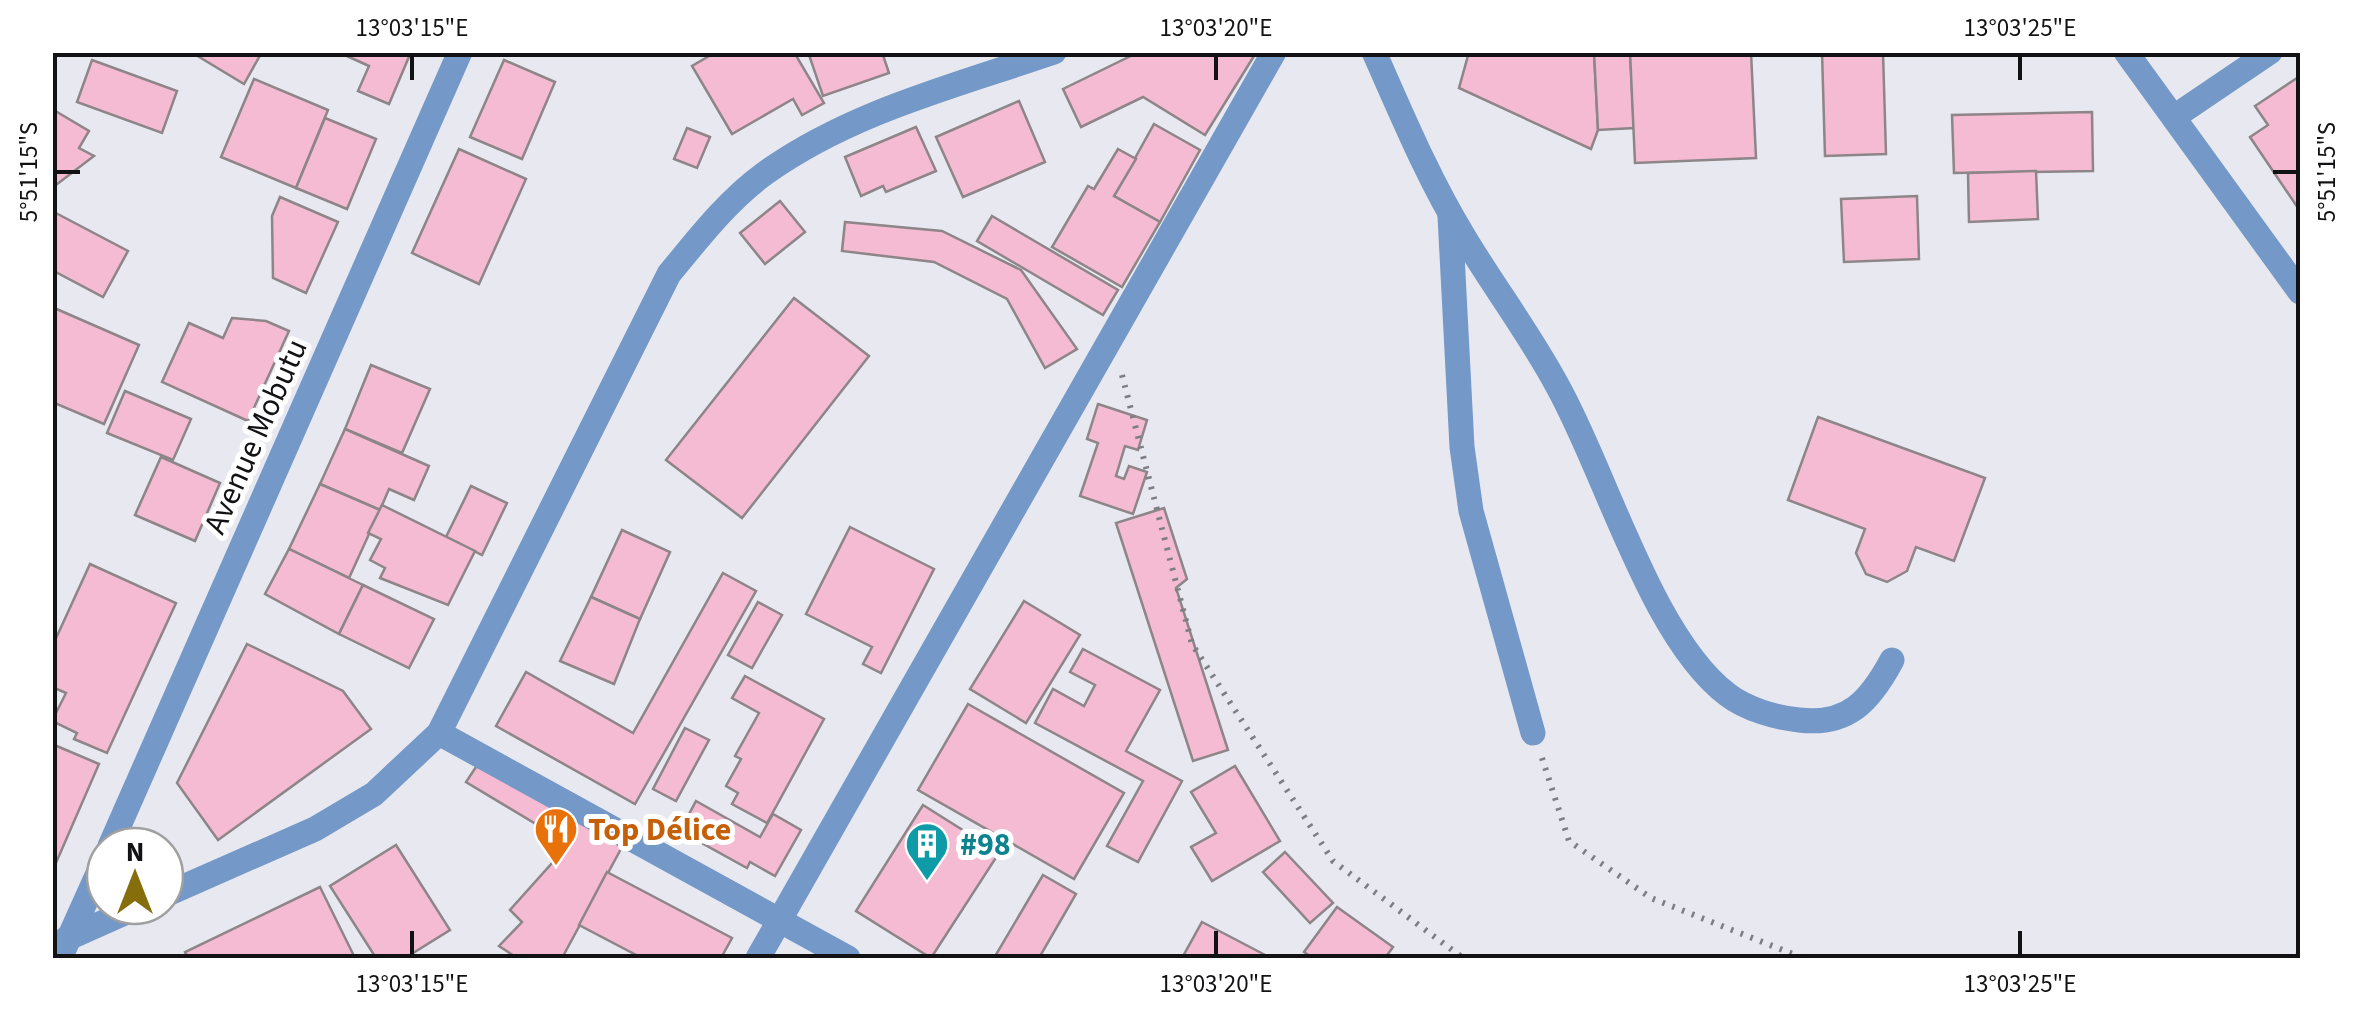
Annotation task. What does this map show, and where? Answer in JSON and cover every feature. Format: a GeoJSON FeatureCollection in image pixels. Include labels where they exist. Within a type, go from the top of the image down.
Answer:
{"type":"FeatureCollection","features":[{"type":"Feature","properties":{"kind":"street","name":"Avenue Mobutu"},"geometry":{"type":"LineString","coordinates":[[119,826],[460,52]]}},
{"type":"Feature","properties":{"kind":"street"},"geometry":{"type":"LineString","coordinates":[[185,886],[315,828],[374,794],[440,732],[669,274],[714,220],[763,175],[872,113],[1054,52]]}},
{"type":"Feature","properties":{"kind":"street"},"geometry":{"type":"LineString","coordinates":[[758,958],[1274,52]]}},
{"type":"Feature","properties":{"kind":"street"},"geometry":{"type":"LineString","coordinates":[[1374,52],[1450,211],[1560,388],[1670,626],[1699,668],[1731,697],[1782,718],[1824,723],[1852,714],[1875,692],[1892,660]]}},
{"type":"Feature","properties":{"kind":"street"},"geometry":{"type":"LineString","coordinates":[[2126,52],[2300,292]]}},
{"type":"Feature","properties":{"kind":"street"},"geometry":{"type":"LineString","coordinates":[[2174,117],[2270,52]]}},
{"type":"Feature","properties":{"kind":"street"},"geometry":{"type":"LineString","coordinates":[[1450,211],[1462,447],[1471,511],[1534,732]]}},
{"type":"Feature","properties":{"kind":"street"},"geometry":{"type":"LineString","coordinates":[[440,732],[848,958]]}},
{"type":"Feature","properties":{"kind":"street"},"geometry":{"type":"LineString","coordinates":[[61,947],[85,898]]}},
{"type":"Feature","properties":{"kind":"street"},"geometry":{"type":"LineString","coordinates":[[61,947],[101,926]]}},
{"type":"Feature","properties":{"kind":"path"},"geometry":{"type":"LineString","coordinates":[[1112,336],[1192,644],[1332,862],[1464,958]]}},
{"type":"Feature","properties":{"kind":"path"},"geometry":{"type":"LineString","coordinates":[[1534,732],[1569,841],[1652,898],[1796,952],[1802,958]]}},
{"type":"Feature","properties":{"kind":"path"},"geometry":{"type":"LineString","coordinates":[[2286,958],[2300,954]]}},
{"type":"Feature","properties":{"kind":"building"},"geometry":{"type":"Polygon","coordinates":[[[191,52],[262,52],[244,84],[191,52]]]}},
{"type":"Feature","properties":{"kind":"building"},"geometry":{"type":"Polygon","coordinates":[[[338,52],[411,52],[389,104],[358,91],[369,66],[338,52]]]}},
{"type":"Feature","properties":{"kind":"building"},"geometry":{"type":"Polygon","coordinates":[[[716,52],[794,52],[824,103],[802,115],[793,99],[732,134],[692,66],[716,52]]]}},
{"type":"Feature","properties":{"kind":"building"},"geometry":{"type":"Polygon","coordinates":[[[808,52],[882,52],[889,73],[823,96],[808,52]]]}},
{"type":"Feature","properties":{"kind":"building"},"geometry":{"type":"Polygon","coordinates":[[[1139,52],[1248,52],[1254,56],[1205,135],[1143,97],[1081,127],[1063,89],[1139,52]]]}},
{"type":"Feature","properties":{"kind":"building"},"geometry":{"type":"Polygon","coordinates":[[[1469,52],[1594,52],[1598,130],[1591,149],[1459,88],[1469,52]]]}},
{"type":"Feature","properties":{"kind":"building"},"geometry":{"type":"Polygon","coordinates":[[[1594,52],[1630,52],[1634,128],[1598,130],[1594,52]]]}},
{"type":"Feature","properties":{"kind":"building"},"geometry":{"type":"Polygon","coordinates":[[[1630,52],[1751,52],[1756,158],[1635,163],[1630,52]]]}},
{"type":"Feature","properties":{"kind":"building"},"geometry":{"type":"Polygon","coordinates":[[[1822,52],[1883,52],[1886,154],[1825,156],[1822,52]]]}},
{"type":"Feature","properties":{"kind":"building"},"geometry":{"type":"Polygon","coordinates":[[[92,60],[177,91],[162,133],[77,102],[92,60]]]}},
{"type":"Feature","properties":{"kind":"building"},"geometry":{"type":"Polygon","coordinates":[[[504,60],[555,82],[522,159],[470,137],[504,60]]]}},
{"type":"Feature","properties":{"kind":"building"},"geometry":{"type":"Polygon","coordinates":[[[2300,76],[2300,211],[2250,137],[2268,125],[2255,106],[2300,76]]]}},
{"type":"Feature","properties":{"kind":"building"},"geometry":{"type":"Polygon","coordinates":[[[254,79],[328,110],[296,188],[221,157],[254,79]]]}},
{"type":"Feature","properties":{"kind":"building"},"geometry":{"type":"Polygon","coordinates":[[[1019,101],[1045,162],[963,197],[936,137],[1019,101]]]}},
{"type":"Feature","properties":{"kind":"building"},"geometry":{"type":"Polygon","coordinates":[[[52,109],[89,131],[79,148],[94,156],[52,188],[52,109]]]}},
{"type":"Feature","properties":{"kind":"building"},"geometry":{"type":"Polygon","coordinates":[[[2092,112],[2093,171],[1954,173],[1952,115],[2092,112]]]}},
{"type":"Feature","properties":{"kind":"building"},"geometry":{"type":"Polygon","coordinates":[[[325,118],[376,139],[347,209],[296,188],[325,118]]]}},
{"type":"Feature","properties":{"kind":"building"},"geometry":{"type":"Polygon","coordinates":[[[1154,124],[1200,150],[1160,222],[1114,196],[1154,124]]]}},
{"type":"Feature","properties":{"kind":"building"},"geometry":{"type":"Polygon","coordinates":[[[916,127],[936,171],[886,192],[883,186],[861,196],[845,157],[916,127]]]}},
{"type":"Feature","properties":{"kind":"building"},"geometry":{"type":"Polygon","coordinates":[[[687,128],[710,137],[697,168],[674,159],[687,128]]]}},
{"type":"Feature","properties":{"kind":"building"},"geometry":{"type":"Polygon","coordinates":[[[459,149],[526,179],[479,284],[412,253],[459,149]]]}},
{"type":"Feature","properties":{"kind":"building"},"geometry":{"type":"Polygon","coordinates":[[[1118,149],[1136,159],[1114,196],[1160,222],[1122,287],[1052,247],[1088,186],[1094,189],[1118,149]]]}},
{"type":"Feature","properties":{"kind":"building"},"geometry":{"type":"Polygon","coordinates":[[[2036,171],[2038,219],[1969,222],[1968,173],[2036,171]]]}},
{"type":"Feature","properties":{"kind":"building"},"geometry":{"type":"Polygon","coordinates":[[[1917,196],[1919,259],[1844,262],[1841,199],[1917,196]]]}},
{"type":"Feature","properties":{"kind":"building"},"geometry":{"type":"Polygon","coordinates":[[[280,197],[338,222],[306,293],[273,278],[272,216],[280,197]]]}},
{"type":"Feature","properties":{"kind":"building"},"geometry":{"type":"Polygon","coordinates":[[[780,201],[805,232],[765,264],[740,233],[780,201]]]}},
{"type":"Feature","properties":{"kind":"building"},"geometry":{"type":"Polygon","coordinates":[[[52,211],[128,251],[103,297],[52,270],[52,211]]]}},
{"type":"Feature","properties":{"kind":"building"},"geometry":{"type":"Polygon","coordinates":[[[992,216],[1118,290],[1103,315],[977,241],[992,216]]]}},
{"type":"Feature","properties":{"kind":"building"},"geometry":{"type":"Polygon","coordinates":[[[845,222],[942,231],[1021,270],[1077,349],[1045,368],[1007,299],[934,262],[842,251],[845,222]]]}},
{"type":"Feature","properties":{"kind":"building"},"geometry":{"type":"Polygon","coordinates":[[[794,298],[869,356],[742,518],[666,460],[794,298]]]}},
{"type":"Feature","properties":{"kind":"building"},"geometry":{"type":"Polygon","coordinates":[[[52,307],[139,345],[104,424],[52,402],[52,307]]]}},
{"type":"Feature","properties":{"kind":"building"},"geometry":{"type":"Polygon","coordinates":[[[232,318],[266,321],[289,331],[248,421],[162,382],[189,323],[223,338],[232,318]]]}},
{"type":"Feature","properties":{"kind":"building"},"geometry":{"type":"Polygon","coordinates":[[[371,365],[430,389],[402,453],[345,429],[371,365]]]}},
{"type":"Feature","properties":{"kind":"building"},"geometry":{"type":"Polygon","coordinates":[[[125,391],[191,419],[173,460],[107,433],[125,391]]]}},
{"type":"Feature","properties":{"kind":"building"},"geometry":{"type":"Polygon","coordinates":[[[1098,404],[1147,420],[1138,450],[1125,446],[1116,476],[1124,479],[1129,466],[1147,472],[1133,514],[1080,496],[1098,443],[1087,439],[1098,404]]]}},
{"type":"Feature","properties":{"kind":"building"},"geometry":{"type":"Polygon","coordinates":[[[1818,417],[1985,478],[1954,561],[1916,547],[1907,571],[1887,582],[1866,574],[1856,553],[1865,529],[1788,500],[1818,417]]]}},
{"type":"Feature","properties":{"kind":"building"},"geometry":{"type":"Polygon","coordinates":[[[345,429],[429,466],[414,500],[389,489],[380,510],[320,484],[345,429]]]}},
{"type":"Feature","properties":{"kind":"building"},"geometry":{"type":"Polygon","coordinates":[[[161,457],[220,483],[195,541],[135,515],[161,457]]]}},
{"type":"Feature","properties":{"kind":"building"},"geometry":{"type":"Polygon","coordinates":[[[320,484],[380,510],[349,578],[289,549],[320,484]]]}},
{"type":"Feature","properties":{"kind":"building"},"geometry":{"type":"Polygon","coordinates":[[[471,486],[507,503],[482,555],[446,537],[471,486]]]}},
{"type":"Feature","properties":{"kind":"building"},"geometry":{"type":"Polygon","coordinates":[[[382,505],[475,551],[448,605],[380,578],[385,568],[370,560],[381,539],[368,533],[382,505]]]}},
{"type":"Feature","properties":{"kind":"building"},"geometry":{"type":"Polygon","coordinates":[[[1164,508],[1187,579],[1176,588],[1228,750],[1193,761],[1116,523],[1164,508]]]}},
{"type":"Feature","properties":{"kind":"building"},"geometry":{"type":"Polygon","coordinates":[[[850,527],[934,569],[881,673],[863,664],[872,647],[806,614],[850,527]]]}},
{"type":"Feature","properties":{"kind":"building"},"geometry":{"type":"Polygon","coordinates":[[[622,530],[670,552],[640,619],[591,597],[622,530]]]}},
{"type":"Feature","properties":{"kind":"building"},"geometry":{"type":"Polygon","coordinates":[[[289,549],[363,585],[339,634],[265,594],[289,549]]]}},
{"type":"Feature","properties":{"kind":"building"},"geometry":{"type":"Polygon","coordinates":[[[90,564],[176,603],[107,753],[74,739],[77,733],[52,721],[66,693],[52,687],[52,647],[90,564]]]}},
{"type":"Feature","properties":{"kind":"building"},"geometry":{"type":"Polygon","coordinates":[[[723,573],[756,591],[635,804],[496,726],[526,672],[633,733],[723,573]]]}},
{"type":"Feature","properties":{"kind":"building"},"geometry":{"type":"Polygon","coordinates":[[[363,585],[434,619],[409,668],[339,634],[363,585]]]}},
{"type":"Feature","properties":{"kind":"building"},"geometry":{"type":"Polygon","coordinates":[[[591,597],[640,619],[614,684],[560,661],[591,597]]]}},
{"type":"Feature","properties":{"kind":"building"},"geometry":{"type":"Polygon","coordinates":[[[1024,601],[1080,635],[1026,723],[970,689],[1024,601]]]}},
{"type":"Feature","properties":{"kind":"building"},"geometry":{"type":"Polygon","coordinates":[[[758,602],[782,615],[752,668],[728,655],[758,602]]]}},
{"type":"Feature","properties":{"kind":"building"},"geometry":{"type":"Polygon","coordinates":[[[247,644],[343,691],[371,729],[218,840],[177,783],[247,644]]]}},
{"type":"Feature","properties":{"kind":"building"},"geometry":{"type":"Polygon","coordinates":[[[1083,649],[1160,690],[1126,751],[1182,781],[1138,862],[1107,846],[1143,781],[1035,723],[1053,689],[1084,706],[1095,685],[1070,672],[1083,649]]]}},
{"type":"Feature","properties":{"kind":"building"},"geometry":{"type":"Polygon","coordinates":[[[745,676],[824,719],[767,823],[732,804],[738,793],[726,786],[741,759],[735,756],[759,713],[732,698],[745,676]]]}},
{"type":"Feature","properties":{"kind":"building"},"geometry":{"type":"Polygon","coordinates":[[[968,704],[1124,793],[1074,879],[918,790],[968,704]]]}},
{"type":"Feature","properties":{"kind":"building"},"geometry":{"type":"Polygon","coordinates":[[[685,728],[709,740],[676,801],[653,789],[685,728]]]}},
{"type":"Feature","properties":{"kind":"building"},"geometry":{"type":"Polygon","coordinates":[[[52,744],[99,764],[52,872],[52,744]]]}},
{"type":"Feature","properties":{"kind":"building"},"geometry":{"type":"Polygon","coordinates":[[[478,764],[622,847],[562,958],[517,958],[499,946],[522,922],[510,910],[569,844],[466,782],[478,764]]]}},
{"type":"Feature","properties":{"kind":"building"},"geometry":{"type":"Polygon","coordinates":[[[1235,766],[1280,841],[1212,881],[1191,847],[1216,833],[1191,792],[1235,766]]]}},
{"type":"Feature","properties":{"kind":"building"},"geometry":{"type":"Polygon","coordinates":[[[696,801],[760,837],[773,814],[801,830],[775,876],[750,862],[747,868],[680,831],[696,801]]]}},
{"type":"Feature","properties":{"kind":"building","name":"#98"},"geometry":{"type":"Polygon","coordinates":[[[923,805],[999,853],[931,958],[856,911],[923,805]]]}},
{"type":"Feature","properties":{"kind":"building"},"geometry":{"type":"Polygon","coordinates":[[[396,845],[450,930],[405,958],[376,958],[330,886],[396,845]]]}},
{"type":"Feature","properties":{"kind":"building"},"geometry":{"type":"Polygon","coordinates":[[[1285,852],[1333,903],[1310,923],[1263,872],[1285,852]]]}},
{"type":"Feature","properties":{"kind":"building"},"geometry":{"type":"Polygon","coordinates":[[[607,872],[732,938],[721,958],[642,958],[579,925],[607,872]]]}},
{"type":"Feature","properties":{"kind":"building"},"geometry":{"type":"Polygon","coordinates":[[[1043,875],[1076,894],[1039,958],[994,958],[1043,875]]]}},
{"type":"Feature","properties":{"kind":"building"},"geometry":{"type":"Polygon","coordinates":[[[320,887],[354,956],[188,958],[185,952],[320,887]]]}},
{"type":"Feature","properties":{"kind":"building"},"geometry":{"type":"Polygon","coordinates":[[[1337,907],[1393,947],[1385,958],[1313,958],[1304,952],[1337,907]]]}},
{"type":"Feature","properties":{"kind":"building"},"geometry":{"type":"Polygon","coordinates":[[[1202,922],[1271,958],[1182,958],[1202,922]]]}},
{"type":"Feature","properties":{"kind":"place","name":"Top Délice"},"geometry":{"type":"Point","coordinates":[556,867]}},
{"type":"Feature","properties":{"kind":"place","name":"#98"},"geometry":{"type":"Point","coordinates":[927,882]}}]}
